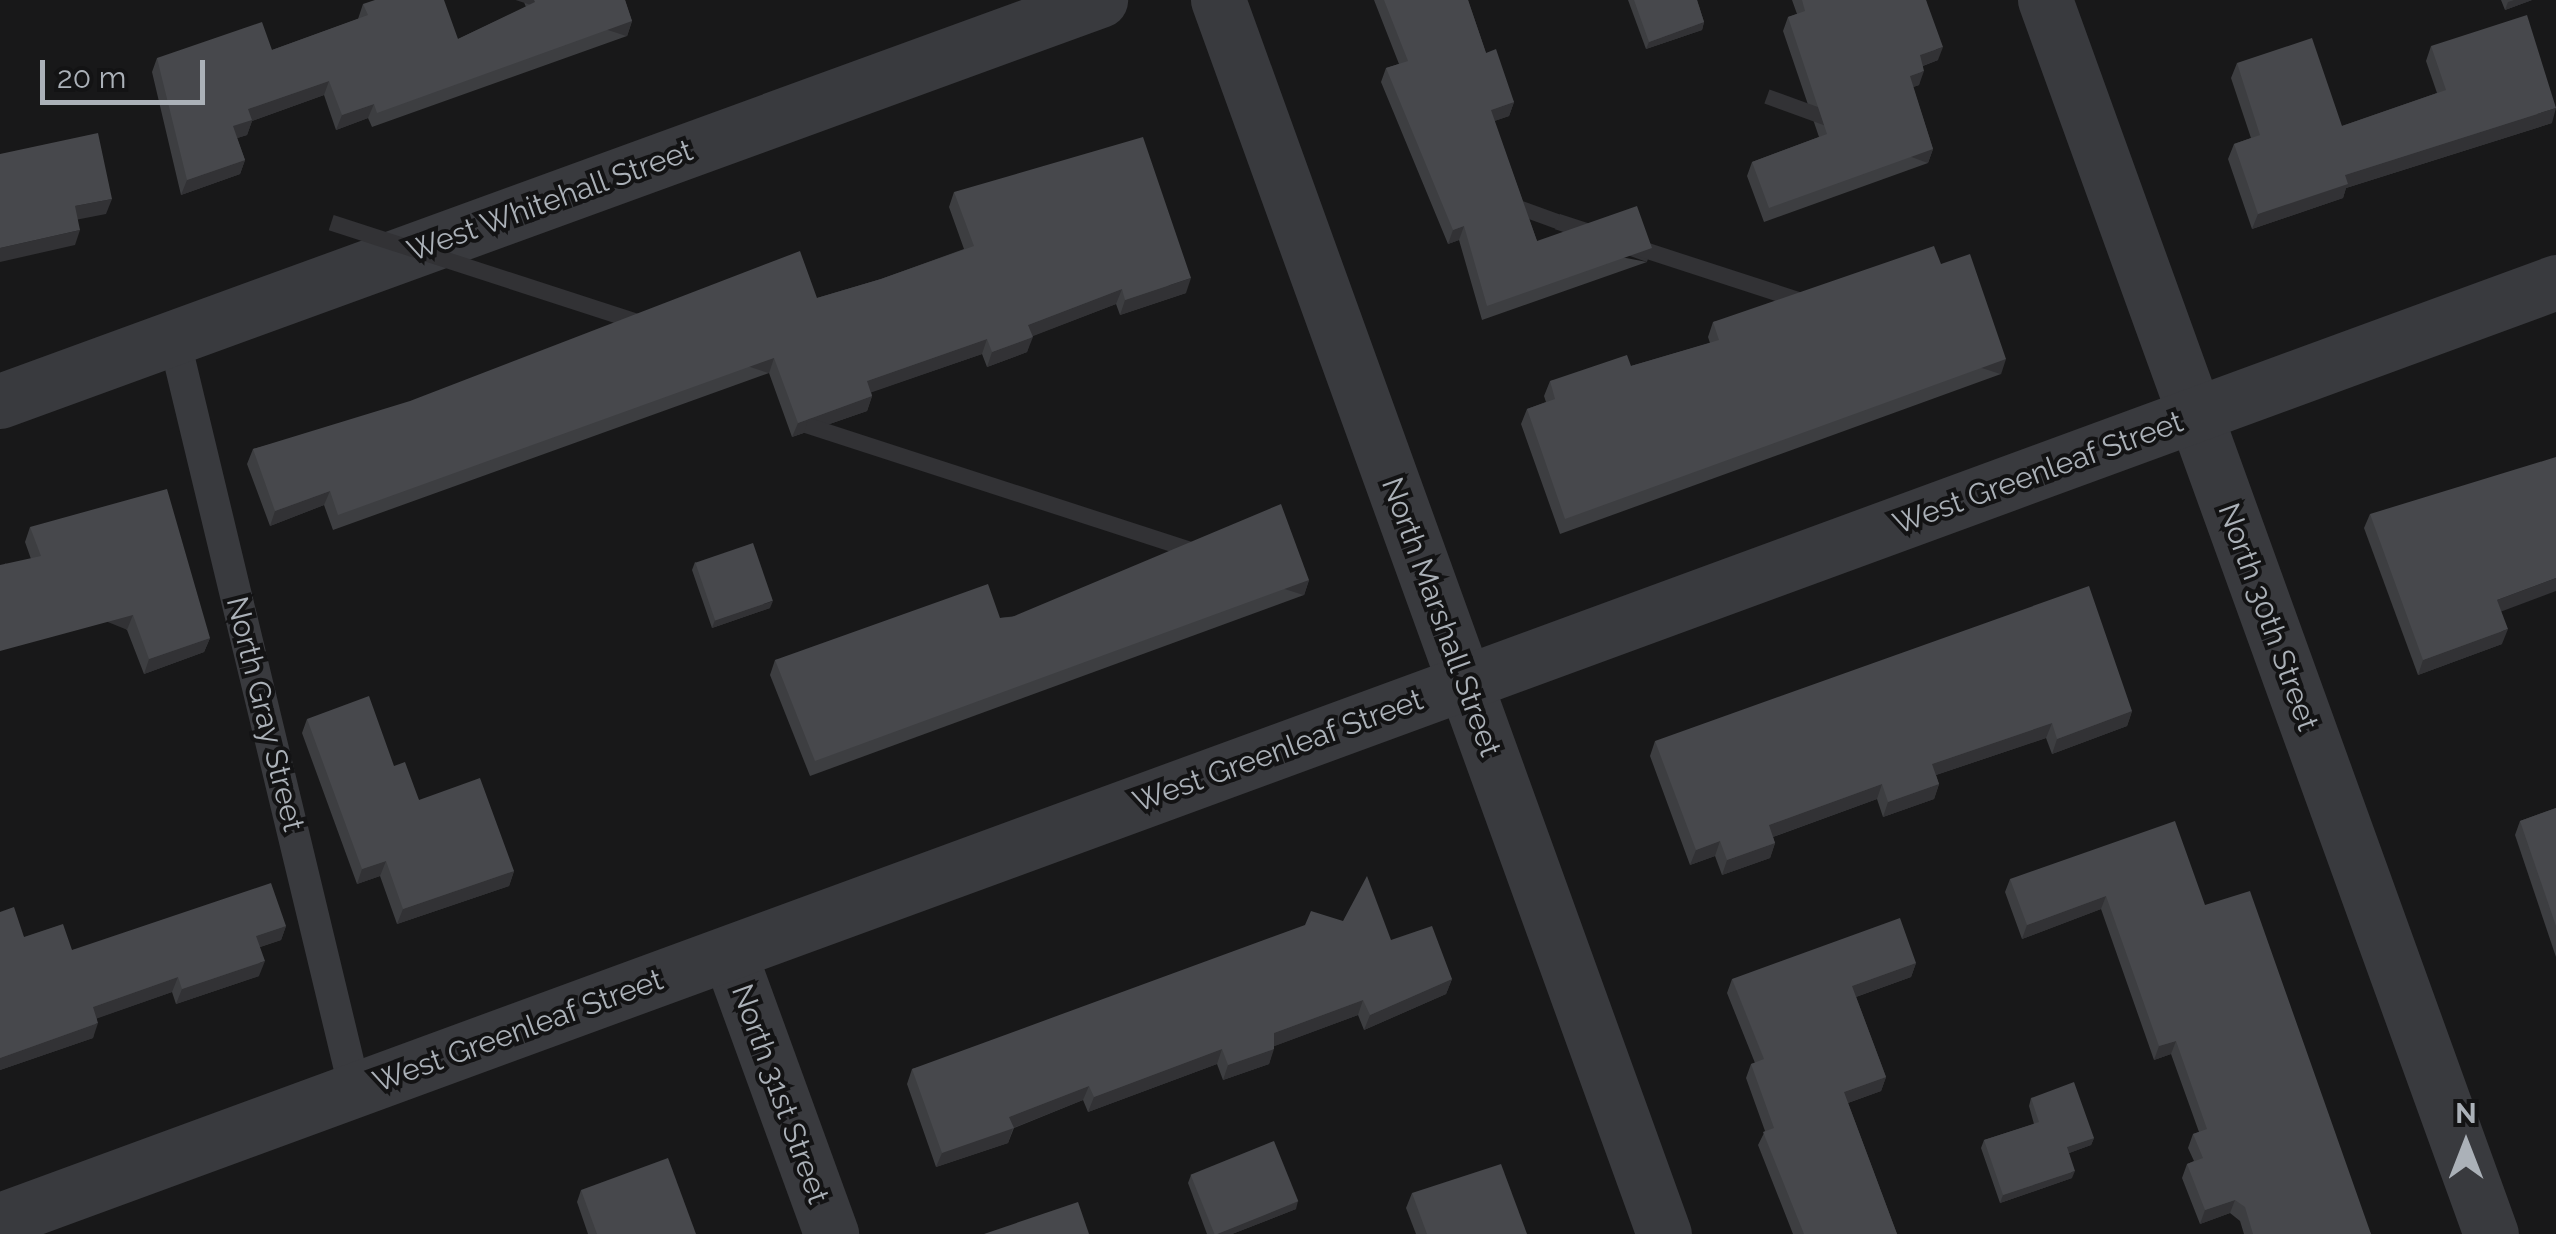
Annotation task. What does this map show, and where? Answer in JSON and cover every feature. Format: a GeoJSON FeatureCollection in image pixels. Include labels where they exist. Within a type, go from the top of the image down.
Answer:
{"type":"FeatureCollection","features":[{"type":"Feature","properties":{"kind":"street","name":"West Whitehall Street"},"geometry":{"type":"LineString","coordinates":[[0,401],[1100,0]]}},
{"type":"Feature","properties":{"kind":"street","name":"North Marshall Street"},"geometry":{"type":"LineString","coordinates":[[1218,0],[1664,1234]]}},
{"type":"Feature","properties":{"kind":"street","name":"North 30th Street"},"geometry":{"type":"LineString","coordinates":[[2045,0],[2491,1234]]}},
{"type":"Feature","properties":{"kind":"street","name":"West Greenleaf Street"},"geometry":{"type":"LineString","coordinates":[[0,1220],[2556,282]]}},
{"type":"Feature","properties":{"kind":"street","name":"North 31st Street"},"geometry":{"type":"LineString","coordinates":[[730,953],[831,1234]]}},
{"type":"Feature","properties":{"kind":"lane","name":"North Gray Street"},"geometry":{"type":"LineString","coordinates":[[174,338],[355,1090]]}},
{"type":"Feature","properties":{"kind":"building"},"geometry":{"type":"Polygon","coordinates":[[[375,0],[444,0],[458,39],[534,0],[625,0],[632,21],[377,113],[374,104],[342,115],[329,81],[248,109],[252,120],[233,126],[245,160],[187,180],[157,58],[262,22],[272,50],[368,15],[363,4],[375,0]]]}},
{"type":"Feature","properties":{"kind":"building"},"geometry":{"type":"Polygon","coordinates":[[[1384,0],[1468,0],[1486,53],[1496,49],[1514,102],[1491,110],[1537,241],[1637,206],[1652,248],[1487,306],[1464,226],[1453,230],[1386,68],[1408,61],[1384,0]]]}},
{"type":"Feature","properties":{"kind":"building"},"geometry":{"type":"Polygon","coordinates":[[[1634,0],[1697,0],[1704,22],[1649,42],[1634,0]]]}},
{"type":"Feature","properties":{"kind":"building"},"geometry":{"type":"Polygon","coordinates":[[[1802,0],[1926,0],[1943,47],[1920,55],[1924,71],[1910,76],[1933,149],[1769,208],[1752,162],[1827,134],[1788,17],[1805,11],[1802,0]]]}},
{"type":"Feature","properties":{"kind":"building"},"geometry":{"type":"Polygon","coordinates":[[[2527,15],[2556,108],[2345,175],[2348,184],[2258,214],[2234,144],[2260,135],[2237,63],[2312,38],[2342,126],[2446,90],[2431,46],[2527,15]]]}},
{"type":"Feature","properties":{"kind":"building"},"geometry":{"type":"Polygon","coordinates":[[[98,133],[112,199],[75,206],[80,230],[0,248],[0,154],[98,133]]]}},
{"type":"Feature","properties":{"kind":"building"},"geometry":{"type":"Polygon","coordinates":[[[1143,137],[1191,278],[1125,300],[1122,289],[1028,325],[1033,337],[992,352],[987,339],[867,381],[872,396],[798,423],[774,358],[338,515],[330,491],[275,511],[253,449],[410,401],[800,251],[817,298],[881,279],[974,246],[954,192],[1143,137]]]}},
{"type":"Feature","properties":{"kind":"building"},"geometry":{"type":"Polygon","coordinates":[[[1934,246],[1941,264],[1970,254],[2006,359],[1565,519],[1527,409],[1555,399],[1550,381],[1627,355],[1631,366],[1719,340],[1713,322],[1934,246]]]}},
{"type":"Feature","properties":{"kind":"building"},"geometry":{"type":"Polygon","coordinates":[[[2556,457],[2556,578],[2497,600],[2508,629],[2423,660],[2370,514],[2556,457]]]}},
{"type":"Feature","properties":{"kind":"building"},"geometry":{"type":"Polygon","coordinates":[[[167,489],[210,638],[149,659],[133,615],[0,651],[0,565],[41,556],[30,527],[167,489]]]}},
{"type":"Feature","properties":{"kind":"building"},"geometry":{"type":"Polygon","coordinates":[[[1281,504],[1309,580],[815,761],[775,660],[988,584],[1000,618],[1012,617],[1281,504]]]}},
{"type":"Feature","properties":{"kind":"building"},"geometry":{"type":"Polygon","coordinates":[[[753,543],[773,601],[715,621],[695,563],[753,543]]]}},
{"type":"Feature","properties":{"kind":"building"},"geometry":{"type":"Polygon","coordinates":[[[2089,586],[2132,711],[2057,739],[2052,723],[1932,764],[1939,784],[1888,802],[1882,784],[1769,825],[1775,843],[1727,860],[1720,841],[1696,850],[1655,741],[2089,586]]]}},
{"type":"Feature","properties":{"kind":"building"},"geometry":{"type":"Polygon","coordinates":[[[369,696],[394,766],[405,762],[419,800],[480,778],[514,871],[403,909],[386,861],[362,869],[307,719],[369,696]]]}},
{"type":"Feature","properties":{"kind":"building"},"geometry":{"type":"Polygon","coordinates":[[[2556,808],[2556,926],[2520,821],[2556,808]]]}},
{"type":"Feature","properties":{"kind":"building"},"geometry":{"type":"Polygon","coordinates":[[[2175,821],[2205,905],[2250,891],[2371,1234],[2253,1234],[2245,1207],[2235,1200],[2205,1210],[2187,1164],[2203,1158],[2193,1134],[2207,1129],[2176,1041],[2159,1046],[2106,896],[2027,925],[2010,879],[2175,821]]]}},
{"type":"Feature","properties":{"kind":"building"},"geometry":{"type":"Polygon","coordinates":[[[1367,876],[1391,940],[1432,926],[1452,979],[1370,1015],[1363,1000],[1274,1033],[1274,1049],[1228,1065],[1222,1049],[1094,1097],[1089,1086],[1009,1117],[1014,1128],[942,1153],[912,1069],[1305,925],[1311,911],[1343,921],[1367,876]]]}},
{"type":"Feature","properties":{"kind":"building"},"geometry":{"type":"Polygon","coordinates":[[[271,883],[286,926],[256,936],[265,961],[182,989],[178,977],[93,1007],[98,1023],[0,1058],[0,912],[14,907],[24,937],[63,924],[72,950],[271,883]]]}},
{"type":"Feature","properties":{"kind":"building"},"geometry":{"type":"Polygon","coordinates":[[[1900,918],[1916,963],[1852,986],[1886,1077],[1844,1092],[1897,1234],[1804,1234],[1763,1132],[1774,1128],[1751,1064],[1764,1059],[1732,979],[1900,918]]]}},
{"type":"Feature","properties":{"kind":"building"},"geometry":{"type":"Polygon","coordinates":[[[2074,1082],[2094,1138],[2067,1147],[2075,1171],[2003,1195],[1984,1140],[2039,1122],[2031,1098],[2074,1082]]]}},
{"type":"Feature","properties":{"kind":"building"},"geometry":{"type":"Polygon","coordinates":[[[1274,1141],[1298,1201],[1215,1234],[1191,1175],[1274,1141]]]}},
{"type":"Feature","properties":{"kind":"building"},"geometry":{"type":"Polygon","coordinates":[[[668,1158],[696,1234],[597,1234],[581,1190],[668,1158]]]}},
{"type":"Feature","properties":{"kind":"building"},"geometry":{"type":"Polygon","coordinates":[[[1501,1164],[1527,1234],[1427,1234],[1412,1193],[1501,1164]]]}},
{"type":"Feature","properties":{"kind":"building"},"geometry":{"type":"Polygon","coordinates":[[[1078,1202],[1089,1234],[984,1234],[1078,1202]]]}}]}
